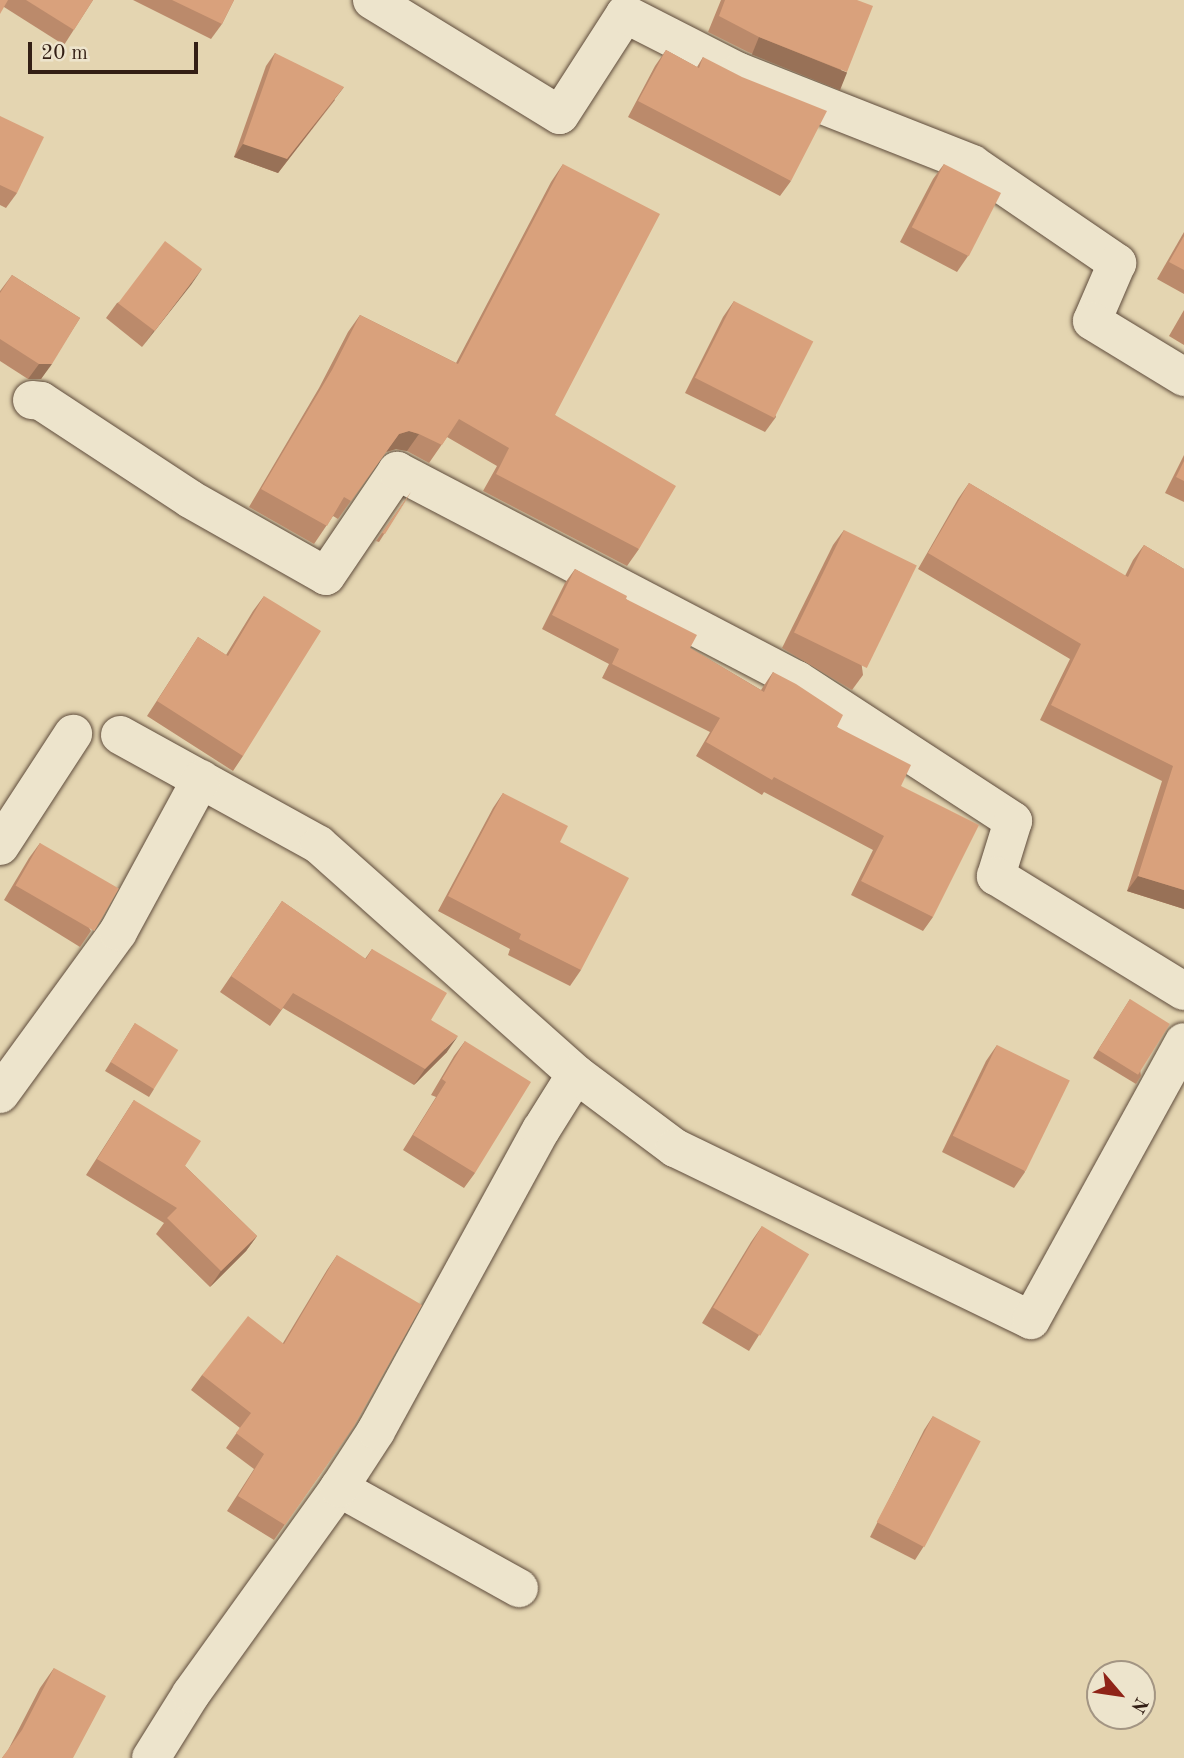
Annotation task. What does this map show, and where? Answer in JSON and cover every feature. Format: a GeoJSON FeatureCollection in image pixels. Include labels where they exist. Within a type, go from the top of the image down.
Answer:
{"type":"FeatureCollection","features":[{"type":"Feature","properties":{"kind":"street"},"geometry":{"type":"LineString","coordinates":[[372,0],[560,115],[625,14],[739,72],[972,164],[1117,263],[1092,321],[1184,377]]}},
{"type":"Feature","properties":{"kind":"street"},"geometry":{"type":"LineString","coordinates":[[32,400],[41,401],[190,499],[326,576],[397,471],[797,680],[1013,821],[996,876],[1184,991]]}},
{"type":"Feature","properties":{"kind":"street"},"geometry":{"type":"LineString","coordinates":[[0,846],[73,734]]}},
{"type":"Feature","properties":{"kind":"street"},"geometry":{"type":"LineString","coordinates":[[120,734],[319,845],[576,1074],[675,1148],[1031,1320],[1184,1042]]}},
{"type":"Feature","properties":{"kind":"street"},"geometry":{"type":"LineString","coordinates":[[0,1094],[118,932],[201,779]]}},
{"type":"Feature","properties":{"kind":"street"},"geometry":{"type":"LineString","coordinates":[[151,1758],[191,1694],[339,1488],[376,1431],[541,1130],[576,1074]]}},
{"type":"Feature","properties":{"kind":"street"},"geometry":{"type":"LineString","coordinates":[[339,1488],[519,1588]]}},
{"type":"Feature","properties":{"kind":"building"},"geometry":{"type":"Polygon","coordinates":[[[0,0],[8,0],[0,14],[0,0]]]}},
{"type":"Feature","properties":{"kind":"building"},"geometry":{"type":"Polygon","coordinates":[[[26,0],[93,0],[74,30],[26,0]]]}},
{"type":"Feature","properties":{"kind":"building"},"geometry":{"type":"Polygon","coordinates":[[[172,0],[234,0],[222,24],[172,0]]]}},
{"type":"Feature","properties":{"kind":"building"},"geometry":{"type":"Polygon","coordinates":[[[725,0],[857,0],[873,6],[847,72],[759,37],[719,16],[725,0]]]}},
{"type":"Feature","properties":{"kind":"building"},"geometry":{"type":"Polygon","coordinates":[[[666,50],[699,68],[703,57],[742,77],[827,111],[791,181],[638,101],[666,50]]]}},
{"type":"Feature","properties":{"kind":"building"},"geometry":{"type":"Polygon","coordinates":[[[275,53],[344,87],[287,159],[243,144],[275,53]]]}},
{"type":"Feature","properties":{"kind":"building"},"geometry":{"type":"Polygon","coordinates":[[[0,116],[44,137],[17,193],[0,185],[0,116]]]}},
{"type":"Feature","properties":{"kind":"building"},"geometry":{"type":"Polygon","coordinates":[[[563,164],[660,214],[555,415],[676,486],[639,549],[496,474],[509,448],[459,419],[442,445],[409,431],[399,434],[351,501],[344,497],[327,526],[261,489],[332,370],[360,315],[458,364],[563,164]]]}},
{"type":"Feature","properties":{"kind":"building"},"geometry":{"type":"Polygon","coordinates":[[[944,164],[1001,193],[969,256],[912,227],[944,164]]]}},
{"type":"Feature","properties":{"kind":"building"},"geometry":{"type":"Polygon","coordinates":[[[1184,236],[1184,270],[1169,262],[1184,236]]]}},
{"type":"Feature","properties":{"kind":"building"},"geometry":{"type":"Polygon","coordinates":[[[165,241],[202,269],[155,331],[118,303],[165,241]]]}},
{"type":"Feature","properties":{"kind":"building"},"geometry":{"type":"Polygon","coordinates":[[[12,275],[80,318],[52,364],[39,364],[0,339],[0,293],[12,275]]]}},
{"type":"Feature","properties":{"kind":"building"},"geometry":{"type":"Polygon","coordinates":[[[734,301],[813,341],[774,418],[695,378],[734,301]]]}},
{"type":"Feature","properties":{"kind":"building"},"geometry":{"type":"Polygon","coordinates":[[[1184,461],[1184,481],[1176,477],[1184,461]]]}},
{"type":"Feature","properties":{"kind":"building"},"geometry":{"type":"Polygon","coordinates":[[[969,483],[1128,577],[1144,545],[1184,569],[1184,890],[1138,876],[1173,766],[1051,705],[1081,644],[928,553],[969,483]]]}},
{"type":"Feature","properties":{"kind":"building"},"geometry":{"type":"Polygon","coordinates":[[[411,492],[385,534],[382,533],[411,492]]]}},
{"type":"Feature","properties":{"kind":"building"},"geometry":{"type":"Polygon","coordinates":[[[844,530],[917,566],[867,668],[794,632],[844,530]]]}},
{"type":"Feature","properties":{"kind":"building"},"geometry":{"type":"Polygon","coordinates":[[[575,569],[627,596],[626,599],[697,635],[690,648],[764,692],[773,672],[796,684],[843,715],[837,727],[911,765],[901,786],[979,825],[933,917],[861,881],[884,836],[774,777],[772,780],[706,742],[720,718],[612,664],[619,649],[552,615],[575,569]]]}},
{"type":"Feature","properties":{"kind":"building"},"geometry":{"type":"Polygon","coordinates":[[[264,596],[321,631],[243,756],[157,701],[198,637],[228,656],[264,596]]]}},
{"type":"Feature","properties":{"kind":"building"},"geometry":{"type":"Polygon","coordinates":[[[503,793],[568,826],[560,842],[629,878],[581,970],[519,939],[521,934],[448,896],[503,793]]]}},
{"type":"Feature","properties":{"kind":"building"},"geometry":{"type":"Polygon","coordinates":[[[40,843],[119,888],[94,931],[16,885],[40,843]]]}},
{"type":"Feature","properties":{"kind":"building"},"geometry":{"type":"Polygon","coordinates":[[[282,901],[366,959],[372,949],[447,993],[431,1020],[458,1036],[425,1069],[293,993],[281,1010],[231,976],[282,901]]]}},
{"type":"Feature","properties":{"kind":"building"},"geometry":{"type":"Polygon","coordinates":[[[1130,999],[1170,1024],[1138,1075],[1098,1050],[1130,999]]]}},
{"type":"Feature","properties":{"kind":"building"},"geometry":{"type":"Polygon","coordinates":[[[135,1023],[178,1050],[154,1089],[111,1062],[135,1023]]]}},
{"type":"Feature","properties":{"kind":"building"},"geometry":{"type":"Polygon","coordinates":[[[465,1041],[531,1082],[475,1173],[413,1135],[446,1082],[442,1079],[465,1041]]]}},
{"type":"Feature","properties":{"kind":"building"},"geometry":{"type":"Polygon","coordinates":[[[997,1045],[1070,1081],[1026,1171],[953,1136],[997,1045]]]}},
{"type":"Feature","properties":{"kind":"building"},"geometry":{"type":"Polygon","coordinates":[[[134,1100],[201,1141],[185,1166],[257,1236],[221,1271],[167,1218],[177,1208],[97,1159],[134,1100]]]}},
{"type":"Feature","properties":{"kind":"building"},"geometry":{"type":"Polygon","coordinates":[[[762,1226],[809,1254],[760,1336],[713,1307],[762,1226]]]}},
{"type":"Feature","properties":{"kind":"building"},"geometry":{"type":"Polygon","coordinates":[[[337,1255],[422,1305],[354,1426],[285,1525],[238,1496],[264,1454],[236,1433],[251,1413],[202,1375],[248,1316],[284,1344],[337,1255]]]}},
{"type":"Feature","properties":{"kind":"building"},"geometry":{"type":"Polygon","coordinates":[[[933,1416],[981,1441],[924,1547],[877,1522],[933,1416]]]}},
{"type":"Feature","properties":{"kind":"building"},"geometry":{"type":"Polygon","coordinates":[[[54,1668],[106,1696],[73,1758],[2,1758],[22,1730],[54,1668]]]}}]}
